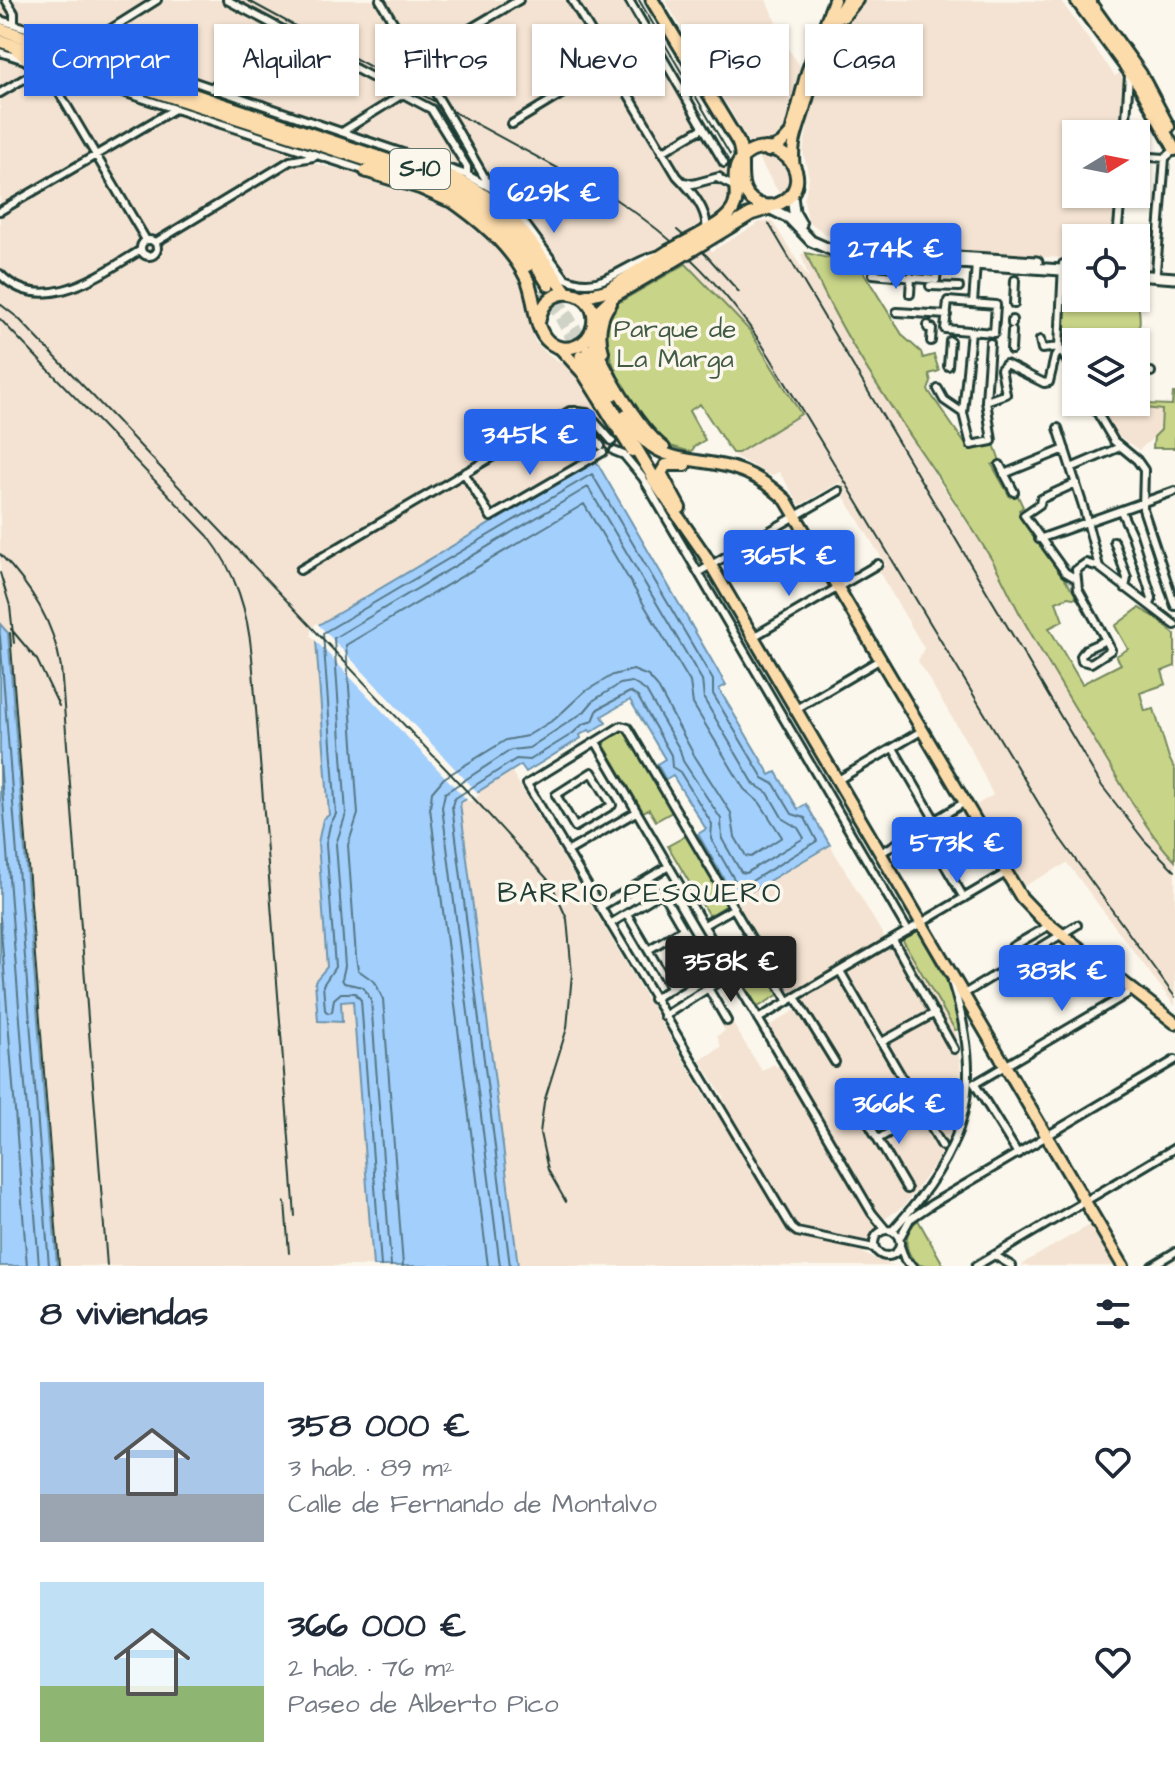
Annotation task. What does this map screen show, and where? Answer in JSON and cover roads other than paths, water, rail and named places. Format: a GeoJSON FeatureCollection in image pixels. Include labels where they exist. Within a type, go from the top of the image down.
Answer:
{"type":"FeatureCollection","features":[{"type":"Feature","properties":{"kind":"highway"},"geometry":{"type":"LineString","coordinates":[[652,0],[738,147],[747,195],[767,209]]}},
{"type":"Feature","properties":{"kind":"highway"},"geometry":{"type":"LineString","coordinates":[[659,0],[739,134],[788,165],[794,195]]}},
{"type":"Feature","properties":{"kind":"highway","name":"S-10"},"geometry":{"type":"LineString","coordinates":[[0,29],[249,118]]}},
{"type":"Feature","properties":{"kind":"highway"},"geometry":{"type":"LineString","coordinates":[[5,42],[24,57]]}},
{"type":"Feature","properties":{"kind":"highway","name":"S-10"},"geometry":{"type":"LineString","coordinates":[[5,42],[446,180],[477,198],[504,221],[525,247],[546,287]]}},
{"type":"Feature","properties":{"kind":"highway"},"geometry":{"type":"LineString","coordinates":[[249,118],[435,188],[463,208],[492,232],[519,266],[533,295],[543,335],[560,348],[579,345],[591,334],[594,315],[608,300],[735,213],[742,199],[738,187],[740,162],[750,151],[761,149],[786,156],[796,168],[794,195]]}},
{"type":"Feature","properties":{"kind":"highway"},"geometry":{"type":"LineString","coordinates":[[249,118],[299,124],[402,156],[480,190],[514,220]]}},
{"type":"Feature","properties":{"kind":"highway"},"geometry":{"type":"LineString","coordinates":[[366,171],[421,188],[463,208]]}},
{"type":"Feature","properties":{"kind":"highway"},"geometry":{"type":"LineString","coordinates":[[738,187],[749,203],[767,209]]}},
{"type":"Feature","properties":{"kind":"highway"},"geometry":{"type":"LineString","coordinates":[[707,234],[794,195]]}},
{"type":"Feature","properties":{"kind":"highway"},"geometry":{"type":"LineString","coordinates":[[508,206],[514,220],[566,292],[581,297],[594,315]]}},
{"type":"Feature","properties":{"kind":"highway"},"geometry":{"type":"LineString","coordinates":[[581,297],[608,290],[672,256]]}},
{"type":"Feature","properties":{"kind":"highway"},"geometry":{"type":"LineString","coordinates":[[539,321],[544,304],[566,292]]}},
{"type":"Feature","properties":{"kind":"highway"},"geometry":{"type":"LineString","coordinates":[[645,441],[584,353],[658,485]]}},
{"type":"Feature","properties":{"kind":"main road"},"geometry":{"type":"LineString","coordinates":[[761,149],[790,135],[816,43],[837,0]]}},
{"type":"Feature","properties":{"kind":"main road"},"geometry":{"type":"LineString","coordinates":[[833,24],[847,0]]}},
{"type":"Feature","properties":{"kind":"main road"},"geometry":{"type":"LineString","coordinates":[[835,24],[857,0]]}},
{"type":"Feature","properties":{"kind":"main road"},"geometry":{"type":"LineString","coordinates":[[1076,0],[1129,71],[1172,147]]}},
{"type":"Feature","properties":{"kind":"main road"},"geometry":{"type":"LineString","coordinates":[[1088,0],[1141,74],[1164,116],[1172,147]]}},
{"type":"Feature","properties":{"kind":"main road"},"geometry":{"type":"LineString","coordinates":[[796,168],[793,145],[808,96]]}},
{"type":"Feature","properties":{"kind":"main road"},"geometry":{"type":"LineString","coordinates":[[794,195],[796,217],[804,231],[825,243],[848,249],[1062,267]]}},
{"type":"Feature","properties":{"kind":"main road"},"geometry":{"type":"LineString","coordinates":[[767,209],[789,218],[819,246],[837,253],[976,264],[1016,273],[1062,267]]}},
{"type":"Feature","properties":{"kind":"main road"},"geometry":{"type":"LineString","coordinates":[[1150,272],[1175,276]]}},
{"type":"Feature","properties":{"kind":"main road"},"geometry":{"type":"LineString","coordinates":[[1150,274],[1175,276]]}},
{"type":"Feature","properties":{"kind":"main road"},"geometry":{"type":"LineString","coordinates":[[610,373],[601,346],[601,328],[606,309],[622,292]]}},
{"type":"Feature","properties":{"kind":"main road"},"geometry":{"type":"LineString","coordinates":[[591,334],[599,354],[648,435],[679,458]]}},
{"type":"Feature","properties":{"kind":"main road"},"geometry":{"type":"LineString","coordinates":[[560,348],[583,373],[621,435],[703,552]]}},
{"type":"Feature","properties":{"kind":"main road"},"geometry":{"type":"LineString","coordinates":[[645,441],[657,451],[679,458],[744,472],[772,487],[786,500],[1021,897],[1062,935],[1175,1023]]}},
{"type":"Feature","properties":{"kind":"main road"},"geometry":{"type":"LineString","coordinates":[[744,472],[673,464],[663,469],[664,480],[711,566],[795,708],[842,778],[881,853],[1123,1266]]}},
{"type":"Feature","properties":{"kind":"street"},"geometry":{"type":"LineString","coordinates":[[6,0],[14,13],[14,24]]}},
{"type":"Feature","properties":{"kind":"street"},"geometry":{"type":"LineString","coordinates":[[119,24],[157,0]]}},
{"type":"Feature","properties":{"kind":"street"},"geometry":{"type":"LineString","coordinates":[[227,0],[272,24]]}},
{"type":"Feature","properties":{"kind":"street"},"geometry":{"type":"LineString","coordinates":[[380,0],[490,187],[546,249],[565,278],[586,285],[598,283],[639,259],[672,256]]}},
{"type":"Feature","properties":{"kind":"street"},"geometry":{"type":"LineString","coordinates":[[478,24],[519,0]]}},
{"type":"Feature","properties":{"kind":"street"},"geometry":{"type":"LineString","coordinates":[[572,0],[586,24]]}},
{"type":"Feature","properties":{"kind":"street"},"geometry":{"type":"LineString","coordinates":[[629,0],[643,24]]}},
{"type":"Feature","properties":{"kind":"street"},"geometry":{"type":"LineString","coordinates":[[0,20],[24,27]]}},
{"type":"Feature","properties":{"kind":"street"},"geometry":{"type":"LineString","coordinates":[[0,52],[24,60]]}},
{"type":"Feature","properties":{"kind":"street"},"geometry":{"type":"LineString","coordinates":[[665,62],[724,163]]}},
{"type":"Feature","properties":{"kind":"street"},"geometry":{"type":"LineString","coordinates":[[1126,120],[1129,71]]}},
{"type":"Feature","properties":{"kind":"street"},"geometry":{"type":"LineString","coordinates":[[0,93],[24,79]]}},
{"type":"Feature","properties":{"kind":"street"},"geometry":{"type":"LineString","coordinates":[[198,84],[342,132],[402,156],[467,175],[490,187]]}},
{"type":"Feature","properties":{"kind":"street"},"geometry":{"type":"LineString","coordinates":[[61,96],[146,240],[156,242],[290,161],[319,157]]}},
{"type":"Feature","properties":{"kind":"street"},"geometry":{"type":"LineString","coordinates":[[133,96],[366,171]]}},
{"type":"Feature","properties":{"kind":"street"},"geometry":{"type":"LineString","coordinates":[[342,132],[400,96]]}},
{"type":"Feature","properties":{"kind":"street"},"geometry":{"type":"LineString","coordinates":[[407,96],[431,109],[437,116],[467,167],[467,175]]}},
{"type":"Feature","properties":{"kind":"street"},"geometry":{"type":"LineString","coordinates":[[512,124],[558,96]]}},
{"type":"Feature","properties":{"kind":"street"},"geometry":{"type":"LineString","coordinates":[[629,96],[677,176],[706,217],[707,234]]}},
{"type":"Feature","properties":{"kind":"street"},"geometry":{"type":"LineString","coordinates":[[0,211],[173,109]]}},
{"type":"Feature","properties":{"kind":"street"},"geometry":{"type":"LineString","coordinates":[[662,152],[703,128]]}},
{"type":"Feature","properties":{"kind":"street"},"geometry":{"type":"LineString","coordinates":[[290,161],[294,155],[292,147]]}},
{"type":"Feature","properties":{"kind":"street"},"geometry":{"type":"LineString","coordinates":[[1150,152],[1172,147],[1156,271]]}},
{"type":"Feature","properties":{"kind":"street"},"geometry":{"type":"LineString","coordinates":[[684,182],[693,184],[720,177],[740,162]]}},
{"type":"Feature","properties":{"kind":"street"},"geometry":{"type":"LineString","coordinates":[[720,177],[738,187]]}},
{"type":"Feature","properties":{"kind":"street"},"geometry":{"type":"LineString","coordinates":[[707,234],[734,201],[733,186],[720,177]]}},
{"type":"Feature","properties":{"kind":"street"},"geometry":{"type":"LineString","coordinates":[[0,274],[21,289],[60,291],[81,285],[141,250],[146,240]]}},
{"type":"Feature","properties":{"kind":"street"},"geometry":{"type":"LineString","coordinates":[[141,250],[147,256],[154,255],[158,250],[156,242]]}},
{"type":"Feature","properties":{"kind":"street"},"geometry":{"type":"LineString","coordinates":[[930,286],[936,280],[938,261]]}},
{"type":"Feature","properties":{"kind":"street"},"geometry":{"type":"LineString","coordinates":[[973,303],[976,264]]}},
{"type":"Feature","properties":{"kind":"street"},"geometry":{"type":"LineString","coordinates":[[1014,304],[1016,273]]}},
{"type":"Feature","properties":{"kind":"street"},"geometry":{"type":"LineString","coordinates":[[873,274],[921,278],[930,286],[959,287]]}},
{"type":"Feature","properties":{"kind":"street"},"geometry":{"type":"LineString","coordinates":[[910,294],[911,277]]}},
{"type":"Feature","properties":{"kind":"street"},"geometry":{"type":"LineString","coordinates":[[986,401],[1006,394],[1002,373],[1004,365],[1010,364],[1047,383],[1051,380],[1060,348],[1062,294]]}},
{"type":"Feature","properties":{"kind":"street"},"geometry":{"type":"LineString","coordinates":[[948,366],[950,334],[945,329],[948,301],[996,305],[986,401],[992,441],[971,445],[963,413],[971,331]]}},
{"type":"Feature","properties":{"kind":"street"},"geometry":{"type":"LineString","coordinates":[[897,312],[929,319],[947,315]]}},
{"type":"Feature","properties":{"kind":"street"},"geometry":{"type":"LineString","coordinates":[[929,319],[931,341]]}},
{"type":"Feature","properties":{"kind":"street"},"geometry":{"type":"LineString","coordinates":[[1011,350],[1012,325]]}},
{"type":"Feature","properties":{"kind":"street"},"geometry":{"type":"LineString","coordinates":[[950,334],[971,331],[991,337]]}},
{"type":"Feature","properties":{"kind":"street"},"geometry":{"type":"LineString","coordinates":[[1040,340],[1042,349],[1060,348]]}},
{"type":"Feature","properties":{"kind":"street"},"geometry":{"type":"LineString","coordinates":[[1060,348],[1062,352]]}},
{"type":"Feature","properties":{"kind":"street"},"geometry":{"type":"LineString","coordinates":[[988,376],[1002,373]]}},
{"type":"Feature","properties":{"kind":"street"},"geometry":{"type":"LineString","coordinates":[[938,389],[944,400],[963,413]]}},
{"type":"Feature","properties":{"kind":"street"},"geometry":{"type":"LineString","coordinates":[[300,570],[564,414],[575,411],[587,413],[612,441]]}},
{"type":"Feature","properties":{"kind":"street"},"geometry":{"type":"LineString","coordinates":[[464,473],[491,517],[602,449],[575,411]]}},
{"type":"Feature","properties":{"kind":"street"},"geometry":{"type":"LineString","coordinates":[[1099,416],[1114,441],[1144,470],[1142,502],[1175,606]]}},
{"type":"Feature","properties":{"kind":"street"},"geometry":{"type":"LineString","coordinates":[[1058,428],[1099,567]]}},
{"type":"Feature","properties":{"kind":"street"},"geometry":{"type":"LineString","coordinates":[[1071,468],[1120,447]]}},
{"type":"Feature","properties":{"kind":"street"},"geometry":{"type":"LineString","coordinates":[[1004,474],[1065,449]]}},
{"type":"Feature","properties":{"kind":"street"},"geometry":{"type":"LineString","coordinates":[[614,451],[624,455],[643,478],[908,931]]}},
{"type":"Feature","properties":{"kind":"street"},"geometry":{"type":"LineString","coordinates":[[1000,465],[1014,492]]}},
{"type":"Feature","properties":{"kind":"street"},"geometry":{"type":"LineString","coordinates":[[1076,483],[1041,499],[1040,504],[1028,511],[1025,518],[1065,572],[1075,578],[1106,640],[1111,650],[1091,663],[1082,661],[1081,656],[1086,649],[1106,640]]}},
{"type":"Feature","properties":{"kind":"street"},"geometry":{"type":"LineString","coordinates":[[699,572],[839,491]]}},
{"type":"Feature","properties":{"kind":"street"},"geometry":{"type":"LineString","coordinates":[[1039,539],[1175,491]]}},
{"type":"Feature","properties":{"kind":"street"},"geometry":{"type":"LineString","coordinates":[[1121,511],[1152,598],[1150,605]]}},
{"type":"Feature","properties":{"kind":"street"},"geometry":{"type":"LineString","coordinates":[[1114,541],[1127,578],[1125,588]]}},
{"type":"Feature","properties":{"kind":"street"},"geometry":{"type":"LineString","coordinates":[[1075,578],[1076,570],[1086,563],[1099,567],[1175,625]]}},
{"type":"Feature","properties":{"kind":"street"},"geometry":{"type":"LineString","coordinates":[[753,637],[878,564]]}},
{"type":"Feature","properties":{"kind":"street"},"geometry":{"type":"LineString","coordinates":[[1166,578],[1175,575]]}},
{"type":"Feature","properties":{"kind":"street"},"geometry":{"type":"LineString","coordinates":[[782,714],[881,659]]}},
{"type":"Feature","properties":{"kind":"street"},"geometry":{"type":"LineString","coordinates":[[835,1062],[734,908],[628,728],[621,726],[527,784],[794,1230],[874,1248],[887,1257],[895,1254],[904,1226],[912,1217],[1175,1060]]}},
{"type":"Feature","properties":{"kind":"street"},"geometry":{"type":"LineString","coordinates":[[842,778],[923,730]]}},
{"type":"Feature","properties":{"kind":"street"},"geometry":{"type":"LineString","coordinates":[[596,742],[872,1213],[900,1242],[905,1260],[913,1266]]}},
{"type":"Feature","properties":{"kind":"street"},"geometry":{"type":"LineString","coordinates":[[893,748],[935,820]]}},
{"type":"Feature","properties":{"kind":"street"},"geometry":{"type":"LineString","coordinates":[[592,772],[612,805],[593,816],[575,827],[556,795],[592,772]]}},
{"type":"Feature","properties":{"kind":"street"},"geometry":{"type":"LineString","coordinates":[[881,853],[965,802]]}},
{"type":"Feature","properties":{"kind":"street"},"geometry":{"type":"LineString","coordinates":[[548,820],[565,810]]}},
{"type":"Feature","properties":{"kind":"street"},"geometry":{"type":"LineString","coordinates":[[567,852],[636,812]]}},
{"type":"Feature","properties":{"kind":"street"},"geometry":{"type":"LineString","coordinates":[[593,816],[602,831]]}},
{"type":"Feature","properties":{"kind":"street"},"geometry":{"type":"LineString","coordinates":[[923,828],[964,898]]}},
{"type":"Feature","properties":{"kind":"street"},"geometry":{"type":"LineString","coordinates":[[600,907],[669,866]]}},
{"type":"Feature","properties":{"kind":"street"},"geometry":{"type":"LineString","coordinates":[[758,1019],[1006,873]]}},
{"type":"Feature","properties":{"kind":"street"},"geometry":{"type":"LineString","coordinates":[[610,924],[662,892],[706,968],[653,999]]}},
{"type":"Feature","properties":{"kind":"street"},"geometry":{"type":"LineString","coordinates":[[704,925],[734,908]]}},
{"type":"Feature","properties":{"kind":"street"},"geometry":{"type":"LineString","coordinates":[[627,914],[671,989]]}},
{"type":"Feature","properties":{"kind":"street"},"geometry":{"type":"LineString","coordinates":[[1012,947],[1050,925]]}},
{"type":"Feature","properties":{"kind":"street"},"geometry":{"type":"LineString","coordinates":[[964,994],[1077,925]]}},
{"type":"Feature","properties":{"kind":"street"},"geometry":{"type":"LineString","coordinates":[[648,950],[683,929]]}},
{"type":"Feature","properties":{"kind":"street"},"geometry":{"type":"LineString","coordinates":[[893,940],[954,1049]]}},
{"type":"Feature","properties":{"kind":"street"},"geometry":{"type":"LineString","coordinates":[[876,1235],[889,1231],[926,1192],[951,1152],[972,1082],[964,1025],[946,963]]}},
{"type":"Feature","properties":{"kind":"street"},"geometry":{"type":"LineString","coordinates":[[840,971],[942,1146]]}},
{"type":"Feature","properties":{"kind":"street"},"geometry":{"type":"LineString","coordinates":[[664,1016],[731,974]]}},
{"type":"Feature","properties":{"kind":"street"},"geometry":{"type":"LineString","coordinates":[[708,988],[727,1021]]}},
{"type":"Feature","properties":{"kind":"street"},"geometry":{"type":"LineString","coordinates":[[972,1082],[1127,994],[1131,988]]}},
{"type":"Feature","properties":{"kind":"street"},"geometry":{"type":"LineString","coordinates":[[882,1042],[935,1013]]}},
{"type":"Feature","properties":{"kind":"street"},"geometry":{"type":"LineString","coordinates":[[972,1082],[1018,1154]]}},
{"type":"Feature","properties":{"kind":"street"},"geometry":{"type":"LineString","coordinates":[[878,1139],[956,1094]]}},
{"type":"Feature","properties":{"kind":"street"},"geometry":{"type":"LineString","coordinates":[[866,1119],[907,1189]]}},
{"type":"Feature","properties":{"kind":"street"},"geometry":{"type":"LineString","coordinates":[[976,1266],[1175,1148]]}},
{"type":"Feature","properties":{"kind":"street"},"geometry":{"type":"LineString","coordinates":[[872,1213],[876,1235],[874,1248]]}},
{"type":"Feature","properties":{"kind":"street"},"geometry":{"type":"LineString","coordinates":[[1152,1266],[1175,1252]]}},
{"type":"Feature","properties":{"kind":"street"},"geometry":{"type":"LineString","coordinates":[[994,1255],[1012,1266]]}},
{"type":"Feature","properties":{"kind":"water"},"geometry":{"type":"Polygon","coordinates":[[[596,461],[726,685],[719,689],[770,775],[776,772],[798,809],[806,804],[830,845],[736,900],[698,834],[706,829],[673,776],[666,780],[657,764],[665,759],[630,700],[602,716],[606,723],[580,735],[581,738],[526,772],[521,765],[460,803],[518,1266],[373,1266],[353,1001],[341,1002],[342,1022],[318,1021],[315,981],[327,967],[318,843],[323,819],[329,815],[315,627],[596,461]]]}},
{"type":"Feature","properties":{"kind":"water"},"geometry":{"type":"Polygon","coordinates":[[[0,624],[8,633],[57,1266],[0,1266],[0,624]]]}},
{"type":"Feature","properties":{"kind":"tunnel"},"geometry":{"type":"LineString","coordinates":[[544,289],[579,352]]}},
{"type":"Feature","properties":{"kind":"tunnel"},"geometry":{"type":"LineString","coordinates":[[558,299],[588,349]]}},
{"type":"Feature","properties":{"kind":"railway"},"geometry":{"type":"LineString","coordinates":[[247,0],[615,199],[661,232],[702,269],[738,311],[770,357],[1059,837],[1175,997]]}},
{"type":"Feature","properties":{"kind":"railway"},"geometry":{"type":"LineString","coordinates":[[639,0],[730,155]]}},
{"type":"Feature","properties":{"kind":"railway"},"geometry":{"type":"LineString","coordinates":[[769,224],[1102,786],[1144,840],[1175,871]]}},
{"type":"Feature","properties":{"kind":"railway"},"geometry":{"type":"LineString","coordinates":[[677,230],[707,256],[739,292]]}},
{"type":"Feature","properties":{"kind":"railway"},"geometry":{"type":"LineString","coordinates":[[0,304],[18,318],[111,415],[551,883],[567,919],[572,974],[567,1028],[544,1102],[540,1133],[548,1170],[566,1202]]}},
{"type":"Feature","properties":{"kind":"railway"},"geometry":{"type":"LineString","coordinates":[[0,319],[208,536],[226,564],[239,593],[252,657],[295,1216]]}},
{"type":"Feature","properties":{"kind":"railway"},"geometry":{"type":"LineString","coordinates":[[0,554],[40,606],[53,635],[61,667],[107,1266]]}},
{"type":"Feature","properties":{"kind":"railway"},"geometry":{"type":"LineString","coordinates":[[0,573],[10,606],[14,643]]}},
{"type":"Feature","properties":{"kind":"railway"},"geometry":{"type":"LineString","coordinates":[[11,629],[37,660],[59,706]]}},
{"type":"Feature","properties":{"kind":"railway"},"geometry":{"type":"LineString","coordinates":[[10,633],[59,1266]]}},
{"type":"Feature","properties":{"kind":"railway"},"geometry":{"type":"LineString","coordinates":[[285,1202],[289,1253]]}},
{"type":"Feature","properties":{"kind":"district","name":"BARRIO PESQUERO"},"geometry":{"type":"Point","coordinates":[640,893]}},
{"type":"Feature","properties":{"kind":"park label","name":"Parque de La Marga"},"geometry":{"type":"Point","coordinates":[675,344]}}]}
